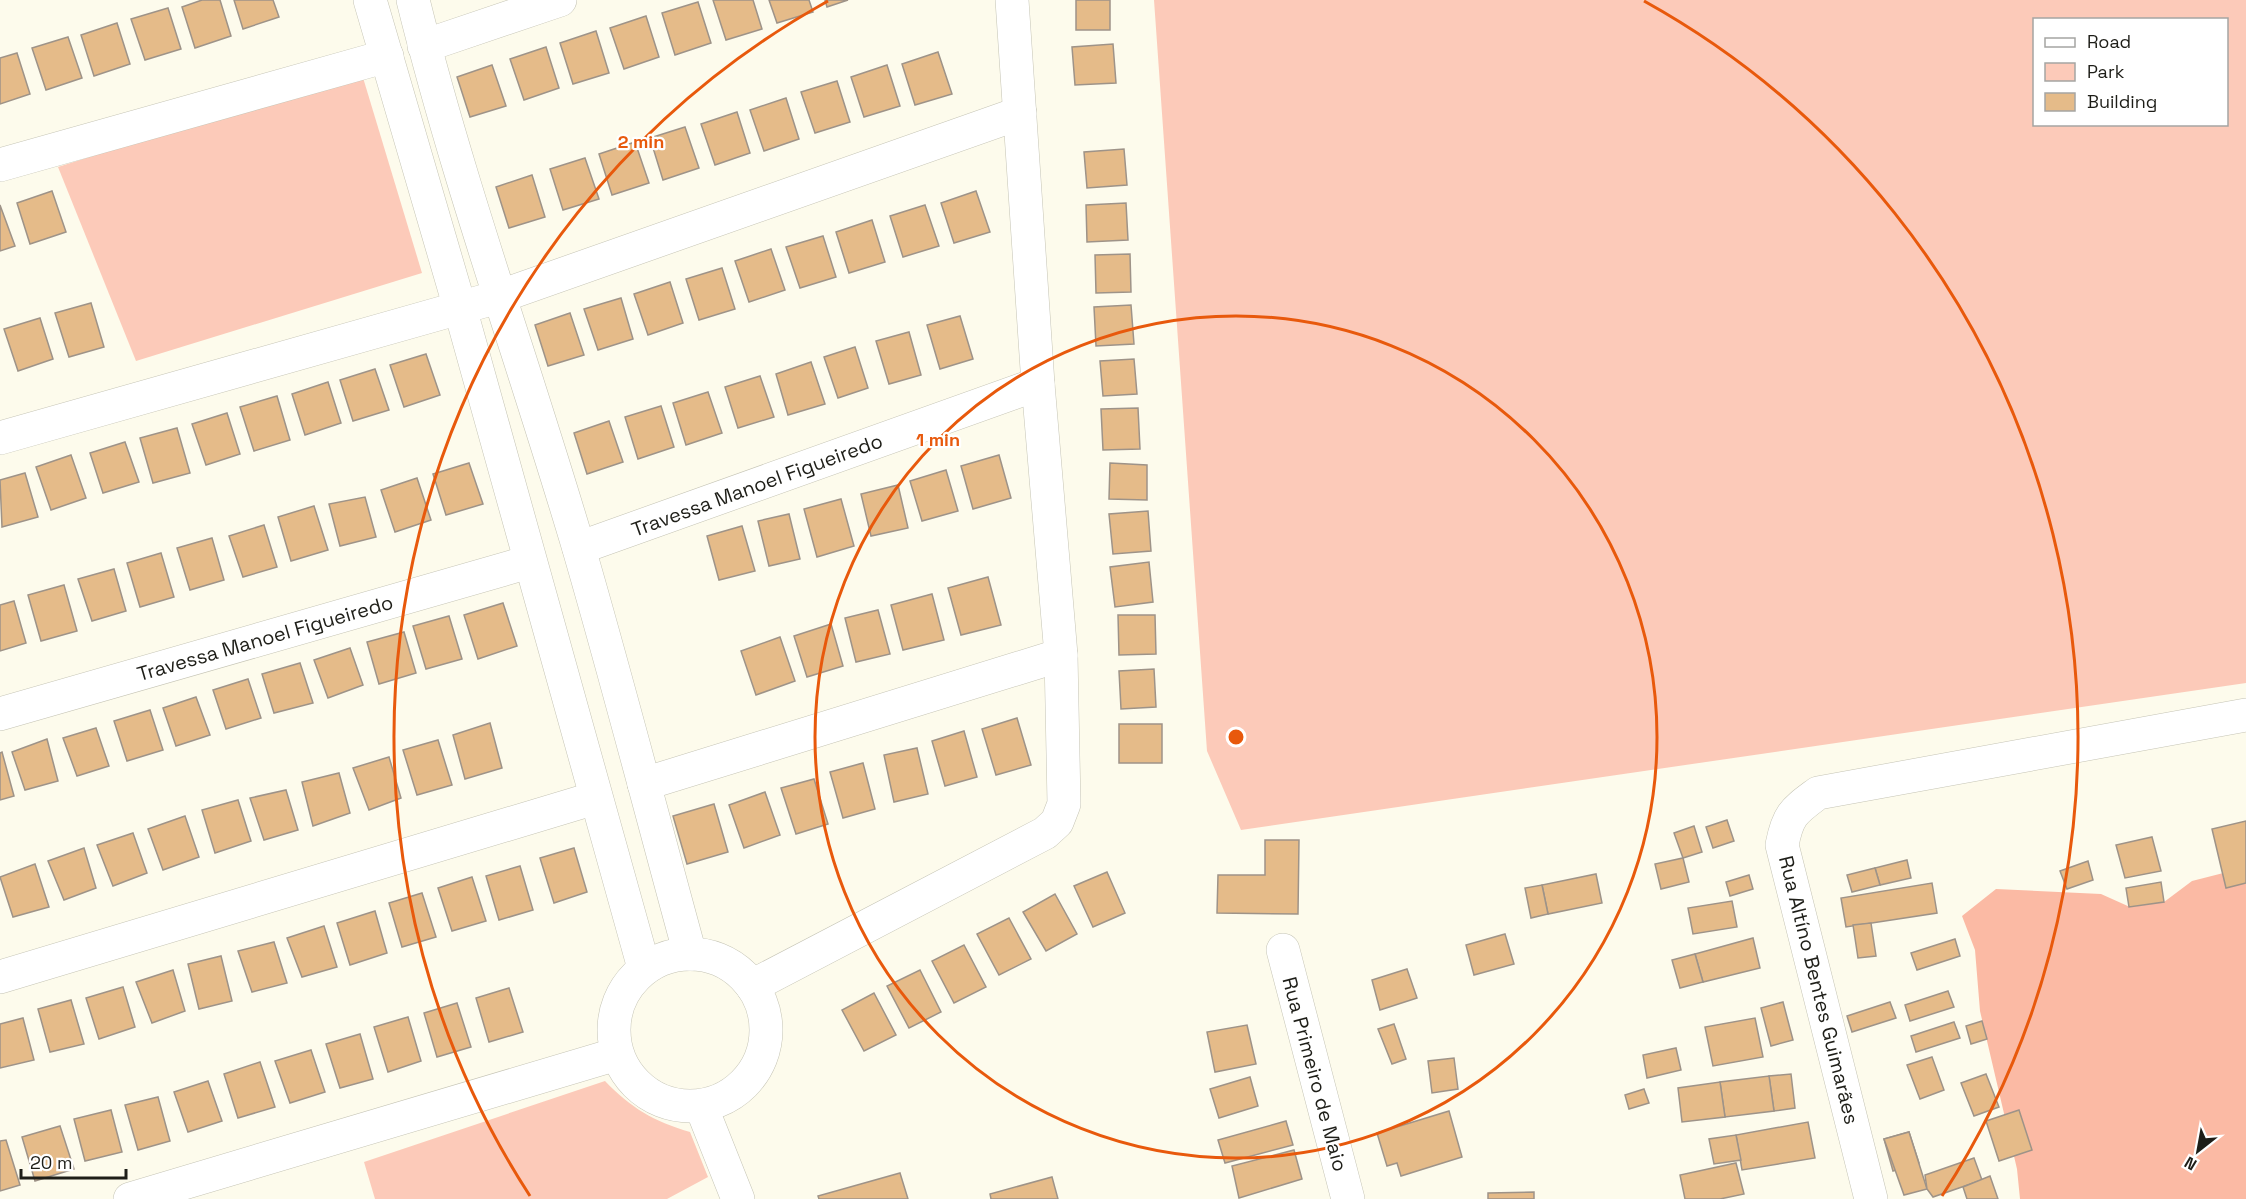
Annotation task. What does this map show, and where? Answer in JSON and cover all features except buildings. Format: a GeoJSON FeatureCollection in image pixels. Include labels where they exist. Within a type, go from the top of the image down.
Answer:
{"type":"FeatureCollection","features":[{"type":"Feature","properties":{"kind":"street"},"geometry":{"type":"LineString","coordinates":[[370,0],[460,308],[644,968]]}},
{"type":"Feature","properties":{"kind":"street"},"geometry":{"type":"LineString","coordinates":[[413,0],[424,46],[498,297],[579,548],[690,954]]}},
{"type":"Feature","properties":{"kind":"street"},"geometry":{"type":"LineString","coordinates":[[424,46],[560,0]]}},
{"type":"Feature","properties":{"kind":"street"},"geometry":{"type":"LineString","coordinates":[[752,986],[1045,833],[1057,822],[1064,804],[1061,656],[1038,384],[1012,0]]}},
{"type":"Feature","properties":{"kind":"street"},"geometry":{"type":"LineString","coordinates":[[0,165],[387,56]]}},
{"type":"Feature","properties":{"kind":"street"},"geometry":{"type":"LineString","coordinates":[[0,438],[498,297],[1020,113]]}},
{"type":"Feature","properties":{"kind":"street","name":"Travessa Manoel Figueiredo"},"geometry":{"type":"LineString","coordinates":[[579,548],[1038,384]]}},
{"type":"Feature","properties":{"kind":"street","name":"Travessa Manoel Figueiredo"},"geometry":{"type":"LineString","coordinates":[[0,714],[529,562]]}},
{"type":"Feature","properties":{"kind":"street"},"geometry":{"type":"LineString","coordinates":[[644,784],[1061,656]]}},
{"type":"Feature","properties":{"kind":"street","name":"Rua Altíno Bentes Guimarães"},"geometry":{"type":"LineString","coordinates":[[1871,1199],[1782,845],[1786,823],[1797,809],[1818,793],[2246,715]]}},
{"type":"Feature","properties":{"kind":"street"},"geometry":{"type":"LineString","coordinates":[[0,977],[595,798]]}},
{"type":"Feature","properties":{"kind":"street","name":"Rua Primeiro de Maio"},"geometry":{"type":"LineString","coordinates":[[1283,950],[1348,1199]]}},
{"type":"Feature","properties":{"kind":"street"},"geometry":{"type":"LineString","coordinates":[[690,954],[713,957],[735,969],[752,986],[763,1007],[767,1034],[761,1060],[747,1082],[726,1098],[701,1106],[674,1106],[649,1096],[630,1078],[617,1054],[612,1031],[616,1007],[627,985],[644,968],[666,957],[690,954]]}},
{"type":"Feature","properties":{"kind":"street"},"geometry":{"type":"LineString","coordinates":[[130,1199],[617,1054]]}},
{"type":"Feature","properties":{"kind":"street"},"geometry":{"type":"LineString","coordinates":[[701,1106],[738,1199]]}},
{"type":"Feature","properties":{"kind":"green space"},"geometry":{"type":"Polygon","coordinates":[[[1154,0],[2246,0],[2246,683],[1241,830],[1207,751],[1154,0]]]}},
{"type":"Feature","properties":{"kind":"green space"},"geometry":{"type":"Polygon","coordinates":[[[361,71],[422,273],[136,361],[58,167],[361,71]]]}},
{"type":"Feature","properties":{"kind":"green space"},"geometry":{"type":"Polygon","coordinates":[[[605,1081],[624,1099],[643,1112],[690,1132],[708,1177],[667,1199],[375,1199],[364,1162],[605,1081]]]}},
{"type":"Feature","properties":{"kind":"shaded area"},"geometry":{"type":"Polygon","coordinates":[[[2243,868],[2246,870],[2246,1199],[2020,1199],[2017,1169],[1980,1011],[1975,950],[1962,916],[1996,889],[2101,894],[2130,907],[2164,902],[2192,881],[2243,868]]]}}]}
